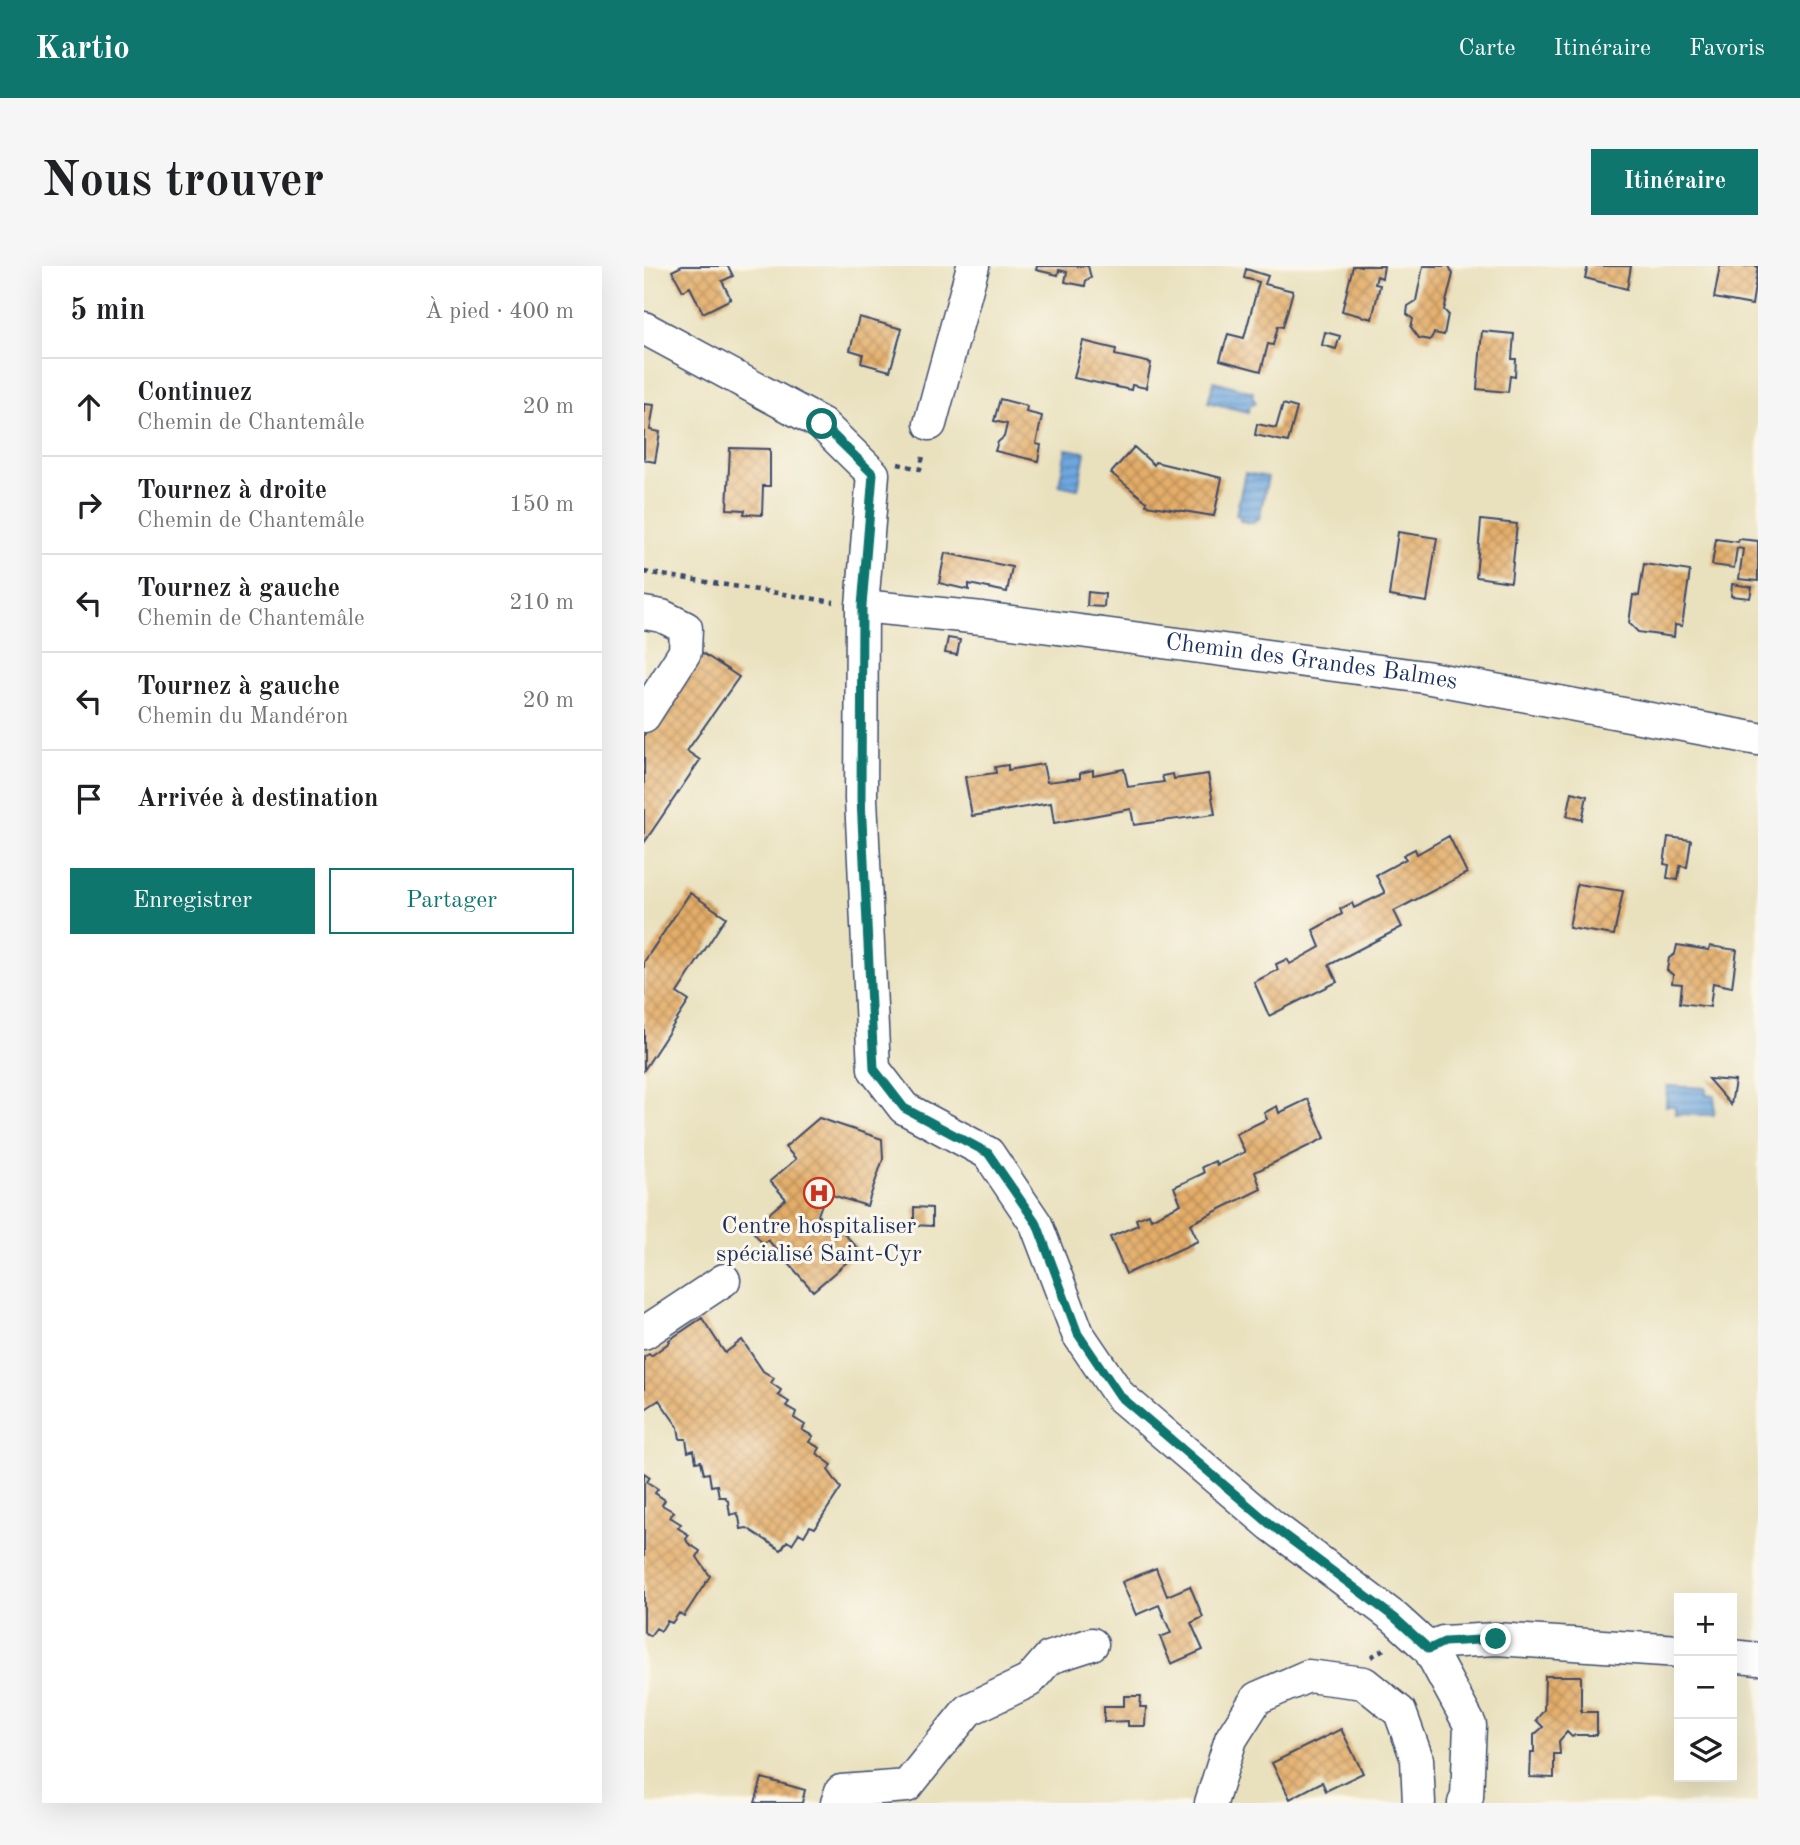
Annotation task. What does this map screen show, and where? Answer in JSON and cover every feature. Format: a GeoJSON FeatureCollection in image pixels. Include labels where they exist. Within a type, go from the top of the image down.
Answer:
{"type":"FeatureCollection","features":[{"type":"Feature","properties":{"kind":"street"},"geometry":{"type":"LineString","coordinates":[[930,424],[972,266]]}},
{"type":"Feature","properties":{"kind":"street"},"geometry":{"type":"LineString","coordinates":[[644,328],[822,424],[873,474],[862,606],[861,799],[874,1069],[904,1108],[988,1153],[1037,1224],[1078,1334],[1120,1396],[1271,1525],[1395,1618],[1429,1649],[1470,1725],[1467,1797],[1464,1803]]}},
{"type":"Feature","properties":{"kind":"street","name":"Chemin des Grandes Balmes"},"geometry":{"type":"LineString","coordinates":[[862,606],[982,618],[1425,677],[1758,739]]}},
{"type":"Feature","properties":{"kind":"street"},"geometry":{"type":"LineString","coordinates":[[644,613],[662,615],[686,628],[685,652],[644,716]]}},
{"type":"Feature","properties":{"kind":"street"},"geometry":{"type":"LineString","coordinates":[[644,1333],[723,1280]]}},
{"type":"Feature","properties":{"kind":"street"},"geometry":{"type":"LineString","coordinates":[[1429,1649],[1444,1642],[1496,1639],[1674,1651]]}},
{"type":"Feature","properties":{"kind":"street"},"geometry":{"type":"LineString","coordinates":[[837,1803],[841,1791],[907,1786],[968,1710],[1029,1681],[1049,1658],[1092,1643]]}},
{"type":"Feature","properties":{"kind":"street"},"geometry":{"type":"LineString","coordinates":[[1737,1657],[1758,1659]]}},
{"type":"Feature","properties":{"kind":"street"},"geometry":{"type":"LineString","coordinates":[[1212,1803],[1231,1739],[1257,1698],[1308,1676],[1364,1683],[1400,1712],[1417,1759],[1419,1803]]}},
{"type":"Feature","properties":{"kind":"path"},"geometry":{"type":"LineString","coordinates":[[873,474],[886,461],[920,469],[930,424]]}},
{"type":"Feature","properties":{"kind":"path"},"geometry":{"type":"LineString","coordinates":[[644,572],[862,606]]}},
{"type":"Feature","properties":{"kind":"water"},"geometry":{"type":"Polygon","coordinates":[[[1214,381],[1253,392],[1256,403],[1249,407],[1248,412],[1208,402],[1214,381]]]}},
{"type":"Feature","properties":{"kind":"water"},"geometry":{"type":"Polygon","coordinates":[[[1066,449],[1085,452],[1078,489],[1059,485],[1066,449]]]}},
{"type":"Feature","properties":{"kind":"water"},"geometry":{"type":"Polygon","coordinates":[[[1245,473],[1268,477],[1259,519],[1255,519],[1254,523],[1240,521],[1240,516],[1236,515],[1245,473]]]}},
{"type":"Feature","properties":{"kind":"water"},"geometry":{"type":"Polygon","coordinates":[[[1667,1086],[1706,1088],[1706,1095],[1715,1096],[1714,1115],[1675,1114],[1675,1106],[1666,1106],[1667,1086]]]}},
{"type":"Feature","properties":{"kind":"building"},"geometry":{"type":"Polygon","coordinates":[[[682,266],[728,266],[733,276],[722,281],[731,299],[703,313],[690,287],[683,291],[672,271],[682,266]]]}},
{"type":"Feature","properties":{"kind":"building"},"geometry":{"type":"Polygon","coordinates":[[[1037,266],[1088,266],[1091,278],[1086,280],[1085,286],[1065,282],[1067,272],[1059,270],[1058,275],[1036,270],[1037,266]]]}},
{"type":"Feature","properties":{"kind":"building"},"geometry":{"type":"Polygon","coordinates":[[[1353,266],[1384,266],[1382,278],[1377,276],[1375,284],[1380,285],[1372,319],[1342,311],[1353,266]]]}},
{"type":"Feature","properties":{"kind":"building"},"geometry":{"type":"Polygon","coordinates":[[[1423,266],[1449,266],[1453,274],[1444,310],[1448,314],[1444,335],[1434,333],[1430,340],[1419,338],[1411,327],[1413,319],[1407,314],[1408,306],[1416,301],[1423,266]]]}},
{"type":"Feature","properties":{"kind":"building"},"geometry":{"type":"Polygon","coordinates":[[[1588,266],[1631,266],[1627,289],[1585,278],[1588,266]]]}},
{"type":"Feature","properties":{"kind":"building"},"geometry":{"type":"Polygon","coordinates":[[[1720,266],[1758,266],[1752,305],[1714,298],[1720,266]]]}},
{"type":"Feature","properties":{"kind":"building"},"geometry":{"type":"Polygon","coordinates":[[[1246,269],[1268,276],[1265,284],[1293,291],[1283,327],[1278,326],[1273,345],[1268,344],[1261,371],[1220,360],[1228,334],[1244,338],[1259,282],[1244,278],[1246,269]]]}},
{"type":"Feature","properties":{"kind":"building"},"geometry":{"type":"Polygon","coordinates":[[[859,317],[902,329],[890,371],[861,363],[863,354],[850,350],[859,317]]]}},
{"type":"Feature","properties":{"kind":"building"},"geometry":{"type":"Polygon","coordinates":[[[1482,331],[1514,334],[1512,359],[1516,359],[1515,377],[1510,376],[1508,392],[1477,389],[1482,331]]]}},
{"type":"Feature","properties":{"kind":"building"},"geometry":{"type":"Polygon","coordinates":[[[1325,332],[1340,336],[1336,349],[1322,345],[1325,332]]]}},
{"type":"Feature","properties":{"kind":"building"},"geometry":{"type":"Polygon","coordinates":[[[1083,341],[1116,349],[1115,355],[1151,363],[1146,388],[1132,385],[1131,390],[1074,378],[1083,341]]]}},
{"type":"Feature","properties":{"kind":"building"},"geometry":{"type":"Polygon","coordinates":[[[1000,399],[1027,406],[1026,412],[1042,416],[1036,444],[1041,445],[1038,461],[995,451],[998,442],[1004,437],[1007,424],[994,421],[1000,399]]]}},
{"type":"Feature","properties":{"kind":"building"},"geometry":{"type":"Polygon","coordinates":[[[644,404],[654,405],[650,430],[660,432],[655,462],[644,460],[644,404]]]}},
{"type":"Feature","properties":{"kind":"building"},"geometry":{"type":"Polygon","coordinates":[[[1283,404],[1297,408],[1288,442],[1255,435],[1257,424],[1276,428],[1283,404]]]}},
{"type":"Feature","properties":{"kind":"building"},"geometry":{"type":"Polygon","coordinates":[[[1134,447],[1154,465],[1155,462],[1222,478],[1214,516],[1146,505],[1147,502],[1111,473],[1134,447]]]}},
{"type":"Feature","properties":{"kind":"building"},"geometry":{"type":"Polygon","coordinates":[[[730,448],[770,449],[770,486],[763,486],[762,515],[727,509],[730,448]]]}},
{"type":"Feature","properties":{"kind":"building"},"geometry":{"type":"Polygon","coordinates":[[[1481,520],[1517,524],[1511,582],[1476,577],[1481,520]]]}},
{"type":"Feature","properties":{"kind":"building"},"geometry":{"type":"Polygon","coordinates":[[[1398,532],[1437,538],[1427,602],[1389,596],[1398,532]]]}},
{"type":"Feature","properties":{"kind":"building"},"geometry":{"type":"Polygon","coordinates":[[[1716,539],[1758,541],[1758,581],[1739,579],[1743,549],[1737,548],[1734,568],[1712,565],[1716,539]]]}},
{"type":"Feature","properties":{"kind":"building"},"geometry":{"type":"Polygon","coordinates":[[[945,553],[1012,567],[1007,592],[969,584],[969,590],[939,583],[945,553]]]}},
{"type":"Feature","properties":{"kind":"building"},"geometry":{"type":"Polygon","coordinates":[[[1644,564],[1690,571],[1682,626],[1675,625],[1674,637],[1638,632],[1629,623],[1633,595],[1639,596],[1644,564]]]}},
{"type":"Feature","properties":{"kind":"building"},"geometry":{"type":"Polygon","coordinates":[[[1732,584],[1752,587],[1750,598],[1731,596],[1732,584]]]}},
{"type":"Feature","properties":{"kind":"building"},"geometry":{"type":"Polygon","coordinates":[[[1088,592],[1105,594],[1104,607],[1087,606],[1088,592]]]}},
{"type":"Feature","properties":{"kind":"building"},"geometry":{"type":"Polygon","coordinates":[[[948,638],[960,640],[957,655],[945,653],[948,638]]]}},
{"type":"Feature","properties":{"kind":"building"},"geometry":{"type":"Polygon","coordinates":[[[701,652],[739,677],[687,751],[700,760],[644,843],[644,735],[701,652]]]}},
{"type":"Feature","properties":{"kind":"building"},"geometry":{"type":"Polygon","coordinates":[[[1043,764],[1047,782],[1080,778],[1080,773],[1093,770],[1093,775],[1124,769],[1128,787],[1164,782],[1162,776],[1173,774],[1174,779],[1208,774],[1215,814],[1134,825],[1131,809],[1054,823],[1051,803],[972,816],[965,777],[996,773],[995,767],[1008,765],[1008,770],[1043,764]]]}},
{"type":"Feature","properties":{"kind":"building"},"geometry":{"type":"Polygon","coordinates":[[[1572,792],[1587,796],[1582,820],[1567,816],[1572,792]]]}},
{"type":"Feature","properties":{"kind":"building"},"geometry":{"type":"Polygon","coordinates":[[[1449,836],[1467,873],[1394,911],[1402,927],[1329,965],[1337,982],[1269,1016],[1254,982],[1278,970],[1276,964],[1287,959],[1290,964],[1320,947],[1313,930],[1342,914],[1340,909],[1352,903],[1354,908],[1385,893],[1376,875],[1406,859],[1403,855],[1415,849],[1417,854],[1449,836]]]}},
{"type":"Feature","properties":{"kind":"building"},"geometry":{"type":"Polygon","coordinates":[[[1668,837],[1691,840],[1687,867],[1680,866],[1678,880],[1667,878],[1669,865],[1664,864],[1668,837]]]}},
{"type":"Feature","properties":{"kind":"building"},"geometry":{"type":"Polygon","coordinates":[[[1577,884],[1623,891],[1614,935],[1569,928],[1577,884]]]}},
{"type":"Feature","properties":{"kind":"building"},"geometry":{"type":"Polygon","coordinates":[[[690,893],[726,917],[677,993],[689,1001],[644,1070],[644,962],[690,893]]]}},
{"type":"Feature","properties":{"kind":"building"},"geometry":{"type":"Polygon","coordinates":[[[1677,945],[1709,950],[1710,946],[1737,950],[1732,987],[1713,983],[1710,1007],[1680,1003],[1682,984],[1672,983],[1673,975],[1667,970],[1669,958],[1675,954],[1677,945]]]}},
{"type":"Feature","properties":{"kind":"building"},"geometry":{"type":"Polygon","coordinates":[[[1708,1079],[1735,1081],[1731,1105],[1708,1079]]]}},
{"type":"Feature","properties":{"kind":"building"},"geometry":{"type":"Polygon","coordinates":[[[1308,1099],[1325,1138],[1255,1172],[1261,1189],[1190,1224],[1198,1241],[1126,1274],[1110,1237],[1138,1225],[1136,1219],[1149,1214],[1151,1219],[1181,1204],[1174,1187],[1204,1173],[1202,1167],[1215,1161],[1217,1165],[1245,1152],[1236,1134],[1267,1119],[1264,1113],[1277,1106],[1279,1113],[1308,1099]]]}},
{"type":"Feature","properties":{"kind":"building"},"geometry":{"type":"Polygon","coordinates":[[[819,1118],[882,1139],[883,1159],[867,1206],[826,1193],[818,1215],[824,1223],[831,1219],[860,1251],[813,1291],[768,1240],[763,1244],[751,1229],[786,1199],[770,1181],[796,1159],[785,1147],[819,1118]]]}},
{"type":"Feature","properties":{"kind":"building"},"geometry":{"type":"Polygon","coordinates":[[[914,1207],[932,1208],[932,1226],[914,1225],[914,1207]]]}},
{"type":"Feature","properties":{"kind":"building"},"geometry":{"type":"Polygon","coordinates":[[[702,1318],[725,1353],[742,1340],[763,1371],[774,1378],[771,1383],[781,1390],[778,1395],[789,1402],[786,1406],[796,1412],[794,1418],[805,1425],[802,1430],[813,1436],[809,1442],[820,1448],[817,1453],[832,1465],[828,1470],[841,1488],[815,1528],[810,1526],[804,1536],[799,1533],[792,1544],[787,1541],[781,1550],[747,1528],[741,1529],[737,1513],[730,1515],[728,1501],[725,1497],[719,1497],[717,1485],[711,1486],[709,1473],[704,1474],[701,1461],[696,1462],[694,1450],[688,1452],[686,1439],[680,1439],[678,1427],[659,1400],[644,1410],[644,1357],[649,1354],[651,1356],[702,1318]]]}},
{"type":"Feature","properties":{"kind":"building"},"geometry":{"type":"Polygon","coordinates":[[[644,1473],[650,1477],[647,1482],[658,1489],[655,1493],[665,1500],[662,1505],[674,1512],[670,1517],[681,1524],[678,1528],[689,1535],[686,1539],[688,1543],[700,1551],[697,1557],[710,1576],[684,1616],[679,1613],[672,1623],[667,1621],[661,1631],[656,1628],[650,1636],[644,1632],[644,1473]]]}},
{"type":"Feature","properties":{"kind":"building"},"geometry":{"type":"Polygon","coordinates":[[[1156,1568],[1167,1596],[1190,1586],[1203,1617],[1191,1623],[1203,1650],[1171,1664],[1160,1637],[1171,1633],[1159,1605],[1136,1615],[1122,1582],[1156,1568]]]}},
{"type":"Feature","properties":{"kind":"building"},"geometry":{"type":"Polygon","coordinates":[[[1545,1676],[1581,1676],[1581,1712],[1597,1712],[1597,1735],[1572,1737],[1567,1732],[1559,1741],[1560,1754],[1554,1754],[1554,1778],[1530,1777],[1534,1735],[1543,1727],[1536,1720],[1544,1710],[1545,1676]]]}},
{"type":"Feature","properties":{"kind":"building"},"geometry":{"type":"Polygon","coordinates":[[[1124,1696],[1141,1696],[1140,1707],[1146,1707],[1145,1726],[1128,1726],[1128,1721],[1104,1722],[1104,1706],[1124,1706],[1124,1696]]]}},
{"type":"Feature","properties":{"kind":"building"},"geometry":{"type":"Polygon","coordinates":[[[1341,1729],[1363,1773],[1326,1791],[1322,1782],[1290,1799],[1272,1763],[1341,1729]]]}},
{"type":"Feature","properties":{"kind":"building"},"geometry":{"type":"Polygon","coordinates":[[[762,1778],[805,1790],[802,1803],[755,1803],[762,1778]]]}},
{"type":"Feature","properties":{"kind":"place","name":"Centre hospitaliser spécialisé Saint-Cyr"},"geometry":{"type":"Point","coordinates":[819,1193]}},
{"type":"Feature","properties":{"kind":"route"},"geometry":{"type":"LineString","coordinates":[[822,424],[873,474],[862,606],[861,799],[874,1069],[904,1108],[988,1153],[1037,1224],[1078,1334],[1120,1396],[1271,1525],[1395,1618],[1429,1649],[1444,1642],[1496,1639]]}}]}
